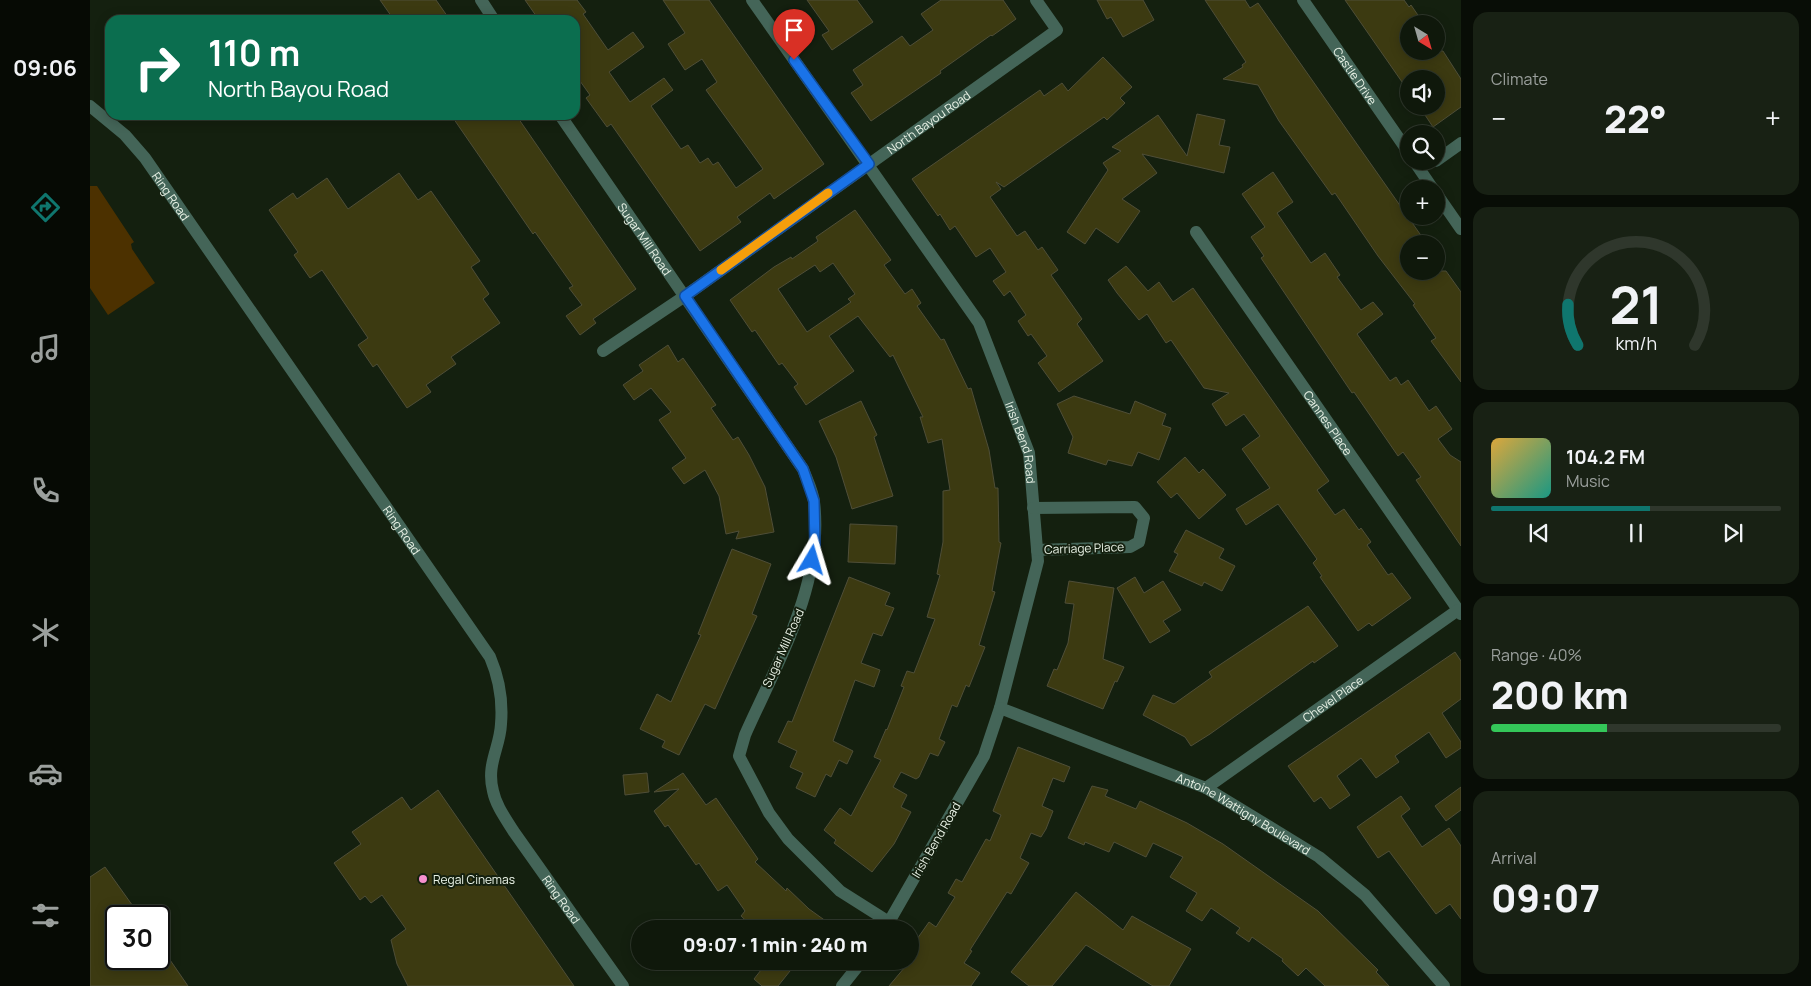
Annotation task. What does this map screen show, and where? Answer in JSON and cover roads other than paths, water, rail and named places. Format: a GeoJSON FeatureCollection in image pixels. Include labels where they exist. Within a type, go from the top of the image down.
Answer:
{"type":"FeatureCollection","features":[{"type":"Feature","properties":{"kind":"street"},"geometry":{"type":"LineString","coordinates":[[480,0],[490,15]]}},
{"type":"Feature","properties":{"kind":"street","name":"Irish Bend Road"},"geometry":{"type":"LineString","coordinates":[[752,0],[979,323],[1029,453],[1038,562],[1000,708],[984,756],[890,920]]}},
{"type":"Feature","properties":{"kind":"street","name":"North Bayou Road"},"geometry":{"type":"LineString","coordinates":[[603,351],[685,296],[1057,30],[1036,0]]}},
{"type":"Feature","properties":{"kind":"street","name":"Castle Drive"},"geometry":{"type":"LineString","coordinates":[[1303,0],[1400,140]]}},
{"type":"Feature","properties":{"kind":"street","name":"Ring Road"},"geometry":{"type":"LineString","coordinates":[[90,106],[105,118]]}},
{"type":"Feature","properties":{"kind":"street","name":"Ring Road"},"geometry":{"type":"LineString","coordinates":[[107,120],[125,135],[144,158],[490,656],[498,676],[502,725],[491,760],[492,790],[500,810],[623,986]]}},
{"type":"Feature","properties":{"kind":"street","name":"Sugar Mill Road"},"geometry":{"type":"LineString","coordinates":[[563,120],[803,469],[814,501],[815,545],[802,604],[745,735],[739,756],[769,813],[788,839],[840,891],[879,920]]}},
{"type":"Feature","properties":{"kind":"street"},"geometry":{"type":"LineString","coordinates":[[1445,155],[1461,144]]}},
{"type":"Feature","properties":{"kind":"street"},"geometry":{"type":"LineString","coordinates":[[1445,206],[1461,229]]}},
{"type":"Feature","properties":{"kind":"street","name":"Cannes Place"},"geometry":{"type":"LineString","coordinates":[[1196,232],[1460,612]]}},
{"type":"Feature","properties":{"kind":"street","name":"Carriage Place"},"geometry":{"type":"LineString","coordinates":[[1033,508],[1135,507],[1144,518],[1139,542],[1130,547],[1037,550]]}},
{"type":"Feature","properties":{"kind":"street","name":"Chevel Place"},"geometry":{"type":"LineString","coordinates":[[1206,788],[1460,612]]}},
{"type":"Feature","properties":{"kind":"street","name":"Antoine Wattigny Boulevard"},"geometry":{"type":"LineString","coordinates":[[1000,708],[1206,788],[1319,857],[1365,895],[1444,986]]}},
{"type":"Feature","properties":{"kind":"street"},"geometry":{"type":"LineString","coordinates":[[842,986],[855,970]]}},
{"type":"Feature","properties":{"kind":"place","name":"Regal Cinemas"},"geometry":{"type":"Point","coordinates":[423,879]}}]}
